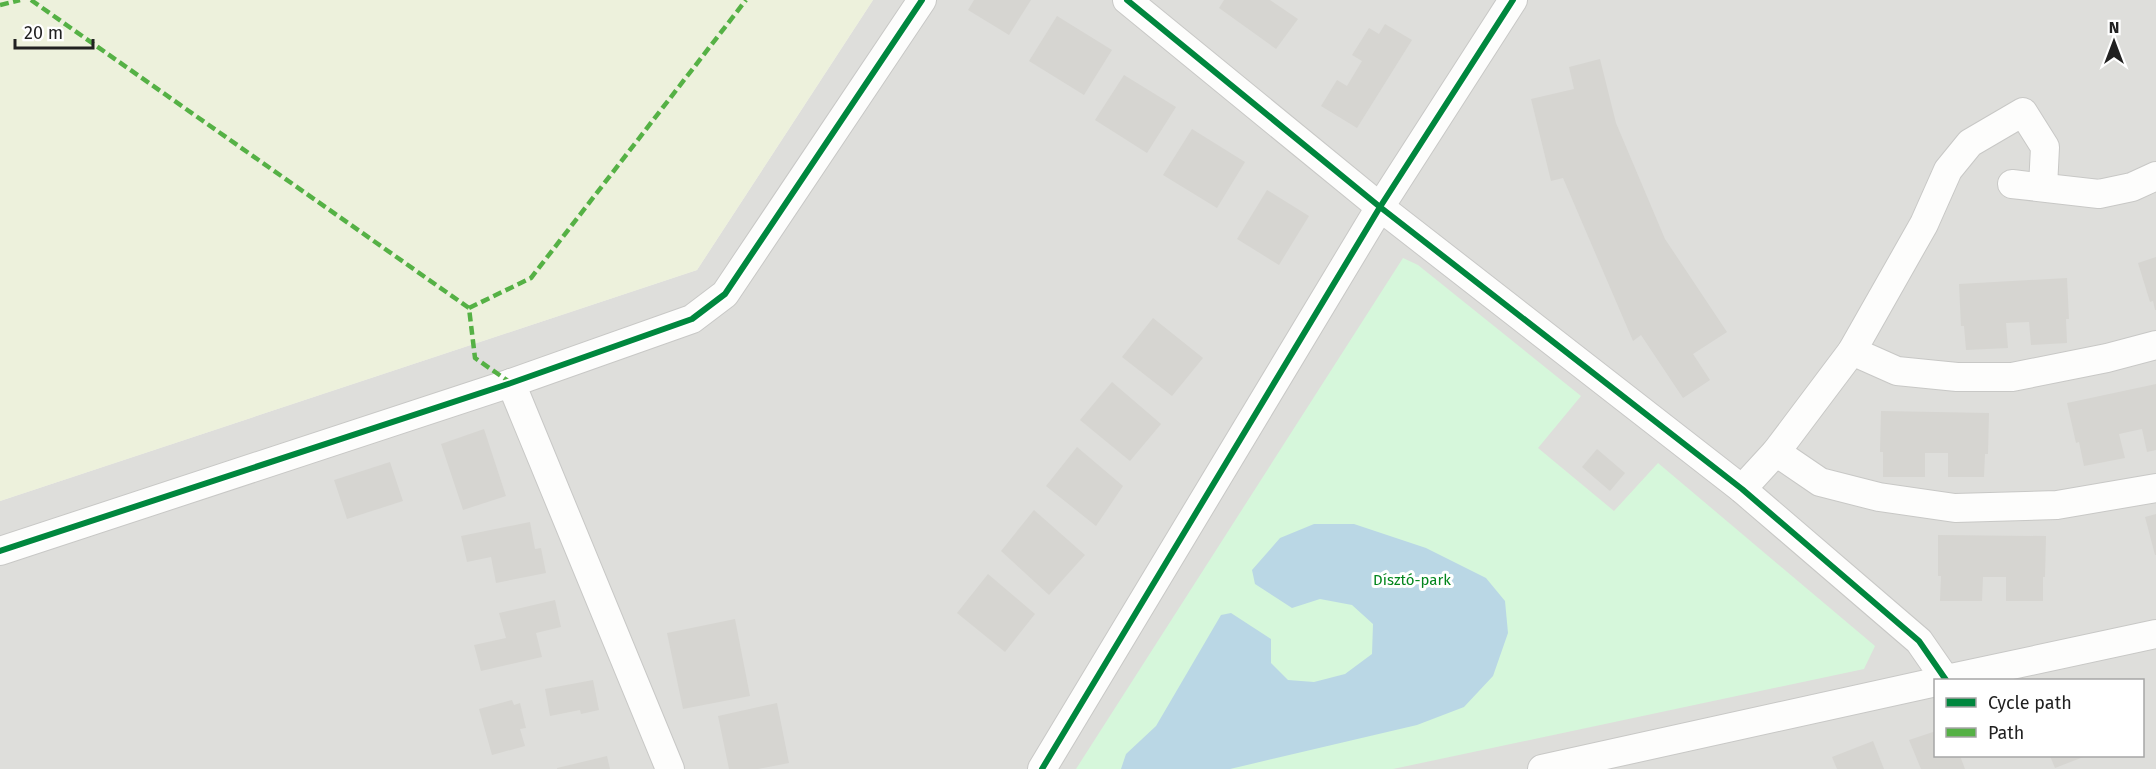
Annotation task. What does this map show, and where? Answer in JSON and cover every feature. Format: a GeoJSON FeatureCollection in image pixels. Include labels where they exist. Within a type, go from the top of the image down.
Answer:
{"type":"FeatureCollection","features":[{"type":"Feature","properties":{"kind":"street"},"geometry":{"type":"LineString","coordinates":[[0,551],[511,383],[692,320],[725,294],[922,0]]}},
{"type":"Feature","properties":{"kind":"street"},"geometry":{"type":"LineString","coordinates":[[1127,0],[1380,207],[1742,489],[1919,641],[1940,679]]}},
{"type":"Feature","properties":{"kind":"street"},"geometry":{"type":"LineString","coordinates":[[1042,769],[1380,207],[1513,0]]}},
{"type":"Feature","properties":{"kind":"street"},"geometry":{"type":"LineString","coordinates":[[1742,489],[1776,452],[1852,351],[1924,224],[1948,170],[1970,143],[2023,112],[2045,147],[2043,188]]}},
{"type":"Feature","properties":{"kind":"street"},"geometry":{"type":"LineString","coordinates":[[2012,184],[2099,194],[2132,187],[2156,176]]}},
{"type":"Feature","properties":{"kind":"street"},"geometry":{"type":"LineString","coordinates":[[1852,351],[1897,371],[1957,378],[2012,377],[2107,358],[2156,345]]}},
{"type":"Feature","properties":{"kind":"street"},"geometry":{"type":"LineString","coordinates":[[511,383],[670,769]]}},
{"type":"Feature","properties":{"kind":"street"},"geometry":{"type":"LineString","coordinates":[[1776,452],[1820,482],[1879,496],[1955,508],[2057,505],[2156,488]]}},
{"type":"Feature","properties":{"kind":"street"},"geometry":{"type":"LineString","coordinates":[[1950,679],[2156,634]]}},
{"type":"Feature","properties":{"kind":"street"},"geometry":{"type":"LineString","coordinates":[[1542,769],[1934,683]]}},
{"type":"Feature","properties":{"kind":"shaded area"},"geometry":{"type":"Polygon","coordinates":[[[873,0],[2156,0],[2156,769],[0,769],[0,501],[697,270],[873,0]]]}},
{"type":"Feature","properties":{"kind":"green space"},"geometry":{"type":"Polygon","coordinates":[[[0,0],[873,0],[697,270],[0,501],[0,0]]]}},
{"type":"Feature","properties":{"kind":"green space","name":"Dísztó-park"},"geometry":{"type":"Polygon","coordinates":[[[1403,258],[1418,265],[1581,396],[1538,448],[1614,511],[1658,463],[1875,646],[1864,669],[1393,769],[1076,769],[1403,258]]]}},
{"type":"Feature","properties":{"kind":"water"},"geometry":{"type":"Polygon","coordinates":[[[1314,524],[1354,524],[1426,548],[1486,578],[1505,601],[1508,633],[1493,676],[1464,707],[1417,725],[1230,769],[1121,769],[1126,754],[1156,726],[1221,615],[1231,613],[1271,639],[1271,663],[1288,680],[1314,682],[1345,674],[1372,654],[1373,624],[1352,605],[1320,599],[1292,608],[1255,584],[1252,570],[1280,538],[1314,524]]]}},
{"type":"Feature","properties":{"kind":"building"},"geometry":{"type":"Polygon","coordinates":[[[974,0],[1031,0],[1009,35],[968,10],[974,0]]]}},
{"type":"Feature","properties":{"kind":"building"},"geometry":{"type":"Polygon","coordinates":[[[1224,0],[1270,0],[1298,19],[1276,49],[1219,8],[1224,0]]]}},
{"type":"Feature","properties":{"kind":"building"},"geometry":{"type":"Polygon","coordinates":[[[1057,16],[1112,50],[1084,95],[1029,61],[1057,16]]]}},
{"type":"Feature","properties":{"kind":"building"},"geometry":{"type":"Polygon","coordinates":[[[1385,24],[1412,40],[1357,128],[1321,106],[1337,80],[1347,86],[1362,61],[1352,55],[1369,28],[1379,34],[1385,24]]]}},
{"type":"Feature","properties":{"kind":"building"},"geometry":{"type":"Polygon","coordinates":[[[1600,59],[1616,123],[1665,239],[1727,332],[1693,354],[1710,380],[1683,398],[1641,335],[1633,341],[1563,178],[1551,181],[1531,99],[1574,89],[1569,67],[1600,59]]]}},
{"type":"Feature","properties":{"kind":"building"},"geometry":{"type":"Polygon","coordinates":[[[1124,75],[1176,107],[1147,153],[1095,120],[1124,75]]]}},
{"type":"Feature","properties":{"kind":"building"},"geometry":{"type":"Polygon","coordinates":[[[1192,129],[1245,162],[1217,208],[1163,175],[1192,129]]]}},
{"type":"Feature","properties":{"kind":"building"},"geometry":{"type":"Polygon","coordinates":[[[1267,190],[1309,216],[1279,265],[1237,239],[1267,190]]]}},
{"type":"Feature","properties":{"kind":"building"},"geometry":{"type":"Polygon","coordinates":[[[2156,257],[2155,310],[2153,301],[2150,302],[2138,263],[2156,257]]]}},
{"type":"Feature","properties":{"kind":"building"},"geometry":{"type":"Polygon","coordinates":[[[2067,278],[2069,319],[2066,319],[2067,343],[2031,345],[2029,322],[2006,323],[2008,348],[1966,350],[1964,326],[1961,326],[1959,284],[2067,278]]]}},
{"type":"Feature","properties":{"kind":"building"},"geometry":{"type":"Polygon","coordinates":[[[1153,318],[1203,358],[1172,396],[1122,357],[1153,318]]]}},
{"type":"Feature","properties":{"kind":"building"},"geometry":{"type":"Polygon","coordinates":[[[1112,382],[1161,424],[1130,461],[1080,420],[1112,382]]]}},
{"type":"Feature","properties":{"kind":"building"},"geometry":{"type":"Polygon","coordinates":[[[2156,384],[2156,450],[2147,452],[2142,429],[2119,434],[2125,458],[2084,466],[2067,403],[2156,384]]]}},
{"type":"Feature","properties":{"kind":"building"},"geometry":{"type":"Polygon","coordinates":[[[1881,411],[1989,413],[1988,454],[1985,454],[1984,477],[1948,477],[1948,453],[1925,453],[1925,477],[1883,477],[1883,452],[1880,452],[1881,411]]]}},
{"type":"Feature","properties":{"kind":"building"},"geometry":{"type":"Polygon","coordinates":[[[484,429],[506,496],[463,510],[441,444],[484,429]]]}},
{"type":"Feature","properties":{"kind":"building"},"geometry":{"type":"Polygon","coordinates":[[[1077,447],[1123,486],[1096,526],[1046,486],[1077,447]]]}},
{"type":"Feature","properties":{"kind":"building"},"geometry":{"type":"Polygon","coordinates":[[[1597,449],[1625,473],[1610,491],[1582,467],[1597,449]]]}},
{"type":"Feature","properties":{"kind":"building"},"geometry":{"type":"Polygon","coordinates":[[[390,462],[403,501],[347,519],[334,480],[390,462]]]}},
{"type":"Feature","properties":{"kind":"building"},"geometry":{"type":"Polygon","coordinates":[[[1034,510],[1085,555],[1049,595],[1001,551],[1034,510]]]}},
{"type":"Feature","properties":{"kind":"building"},"geometry":{"type":"Polygon","coordinates":[[[2156,514],[2156,555],[2155,555],[2145,517],[2156,514]]]}},
{"type":"Feature","properties":{"kind":"building"},"geometry":{"type":"Polygon","coordinates":[[[530,522],[535,549],[541,548],[546,573],[496,583],[491,557],[467,562],[461,536],[530,522]]]}},
{"type":"Feature","properties":{"kind":"building"},"geometry":{"type":"Polygon","coordinates":[[[1938,535],[2046,536],[2043,601],[2006,601],[2006,577],[1983,577],[1982,601],[1940,601],[1938,535]]]}},
{"type":"Feature","properties":{"kind":"building"},"geometry":{"type":"Polygon","coordinates":[[[988,574],[1035,614],[1005,652],[957,613],[988,574]]]}},
{"type":"Feature","properties":{"kind":"building"},"geometry":{"type":"Polygon","coordinates":[[[555,600],[561,627],[536,633],[542,657],[481,671],[474,645],[506,638],[499,613],[555,600]]]}},
{"type":"Feature","properties":{"kind":"building"},"geometry":{"type":"Polygon","coordinates":[[[735,619],[750,696],[683,709],[667,633],[735,619]]]}},
{"type":"Feature","properties":{"kind":"building"},"geometry":{"type":"Polygon","coordinates":[[[593,680],[599,710],[581,714],[580,710],[550,716],[545,689],[593,680]]]}},
{"type":"Feature","properties":{"kind":"building"},"geometry":{"type":"Polygon","coordinates":[[[512,700],[514,705],[520,703],[526,728],[520,729],[525,746],[492,755],[479,709],[512,700]]]}},
{"type":"Feature","properties":{"kind":"building"},"geometry":{"type":"Polygon","coordinates":[[[777,703],[789,763],[758,769],[729,769],[718,716],[777,703]]]}},
{"type":"Feature","properties":{"kind":"building"},"geometry":{"type":"Polygon","coordinates":[[[1934,732],[1934,757],[1960,757],[1965,769],[1921,769],[1909,740],[1934,732]]]}},
{"type":"Feature","properties":{"kind":"building"},"geometry":{"type":"Polygon","coordinates":[[[1873,741],[1884,769],[1837,769],[1832,757],[1873,741]]]}},
{"type":"Feature","properties":{"kind":"building"},"geometry":{"type":"Polygon","coordinates":[[[607,756],[610,769],[557,769],[557,768],[607,756]]]}},
{"type":"Feature","properties":{"kind":"building"},"geometry":{"type":"Polygon","coordinates":[[[2050,757],[2083,757],[2055,768],[2050,757]]]}},
{"type":"Feature","properties":{"kind":"marked path"},"geometry":{"type":"LineString","coordinates":[[0,5],[20,0]]}},
{"type":"Feature","properties":{"kind":"marked path"},"geometry":{"type":"LineString","coordinates":[[31,0],[469,308],[475,358],[511,383]]}},
{"type":"Feature","properties":{"kind":"marked path"},"geometry":{"type":"LineString","coordinates":[[469,308],[531,278],[746,0]]}},
{"type":"Feature","properties":{"kind":"cycle path"},"geometry":{"type":"LineString","coordinates":[[0,551],[511,383],[692,319],[725,294],[922,0]]}},
{"type":"Feature","properties":{"kind":"cycle path"},"geometry":{"type":"LineString","coordinates":[[1127,0],[1380,207],[1742,489],[1919,641],[1945,679]]}},
{"type":"Feature","properties":{"kind":"cycle path"},"geometry":{"type":"LineString","coordinates":[[1042,769],[1380,207],[1513,0]]}}]}
